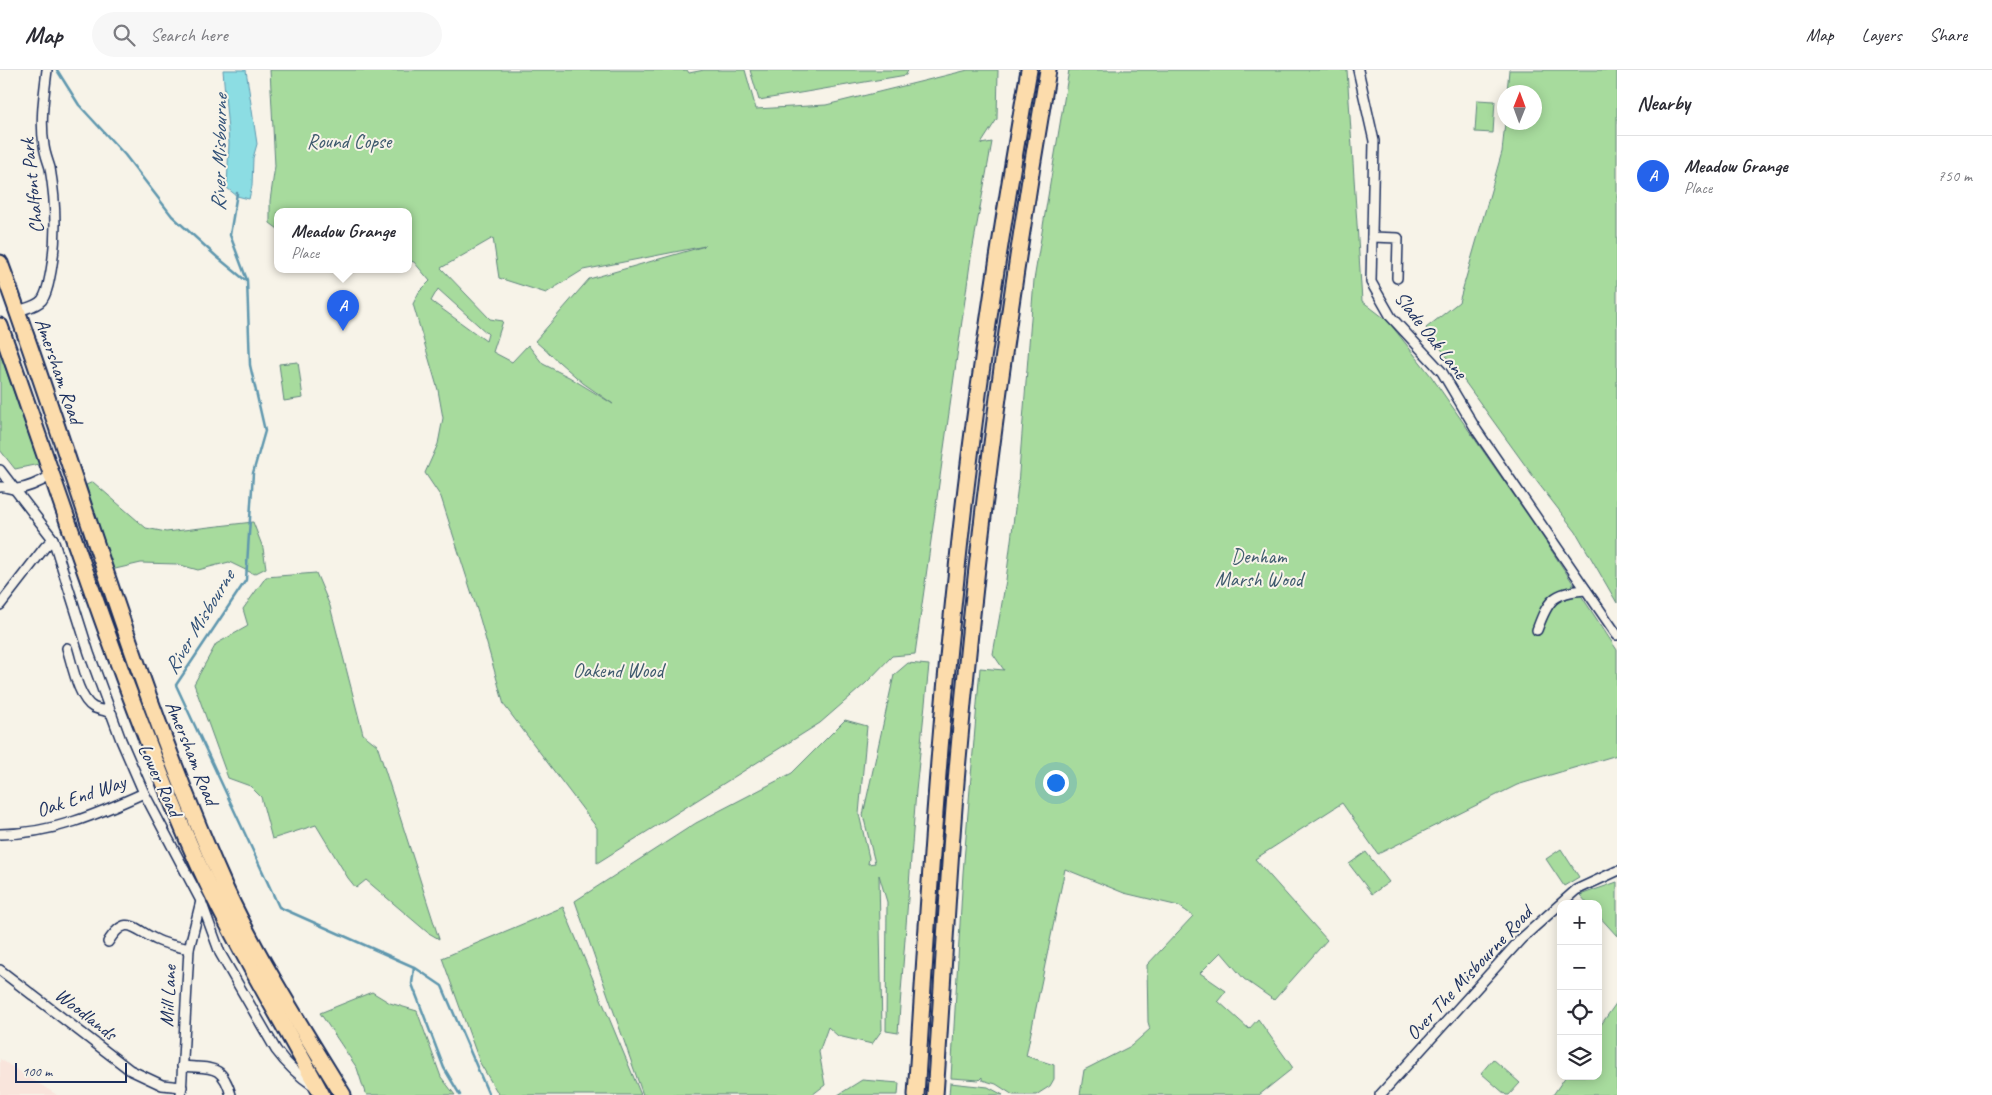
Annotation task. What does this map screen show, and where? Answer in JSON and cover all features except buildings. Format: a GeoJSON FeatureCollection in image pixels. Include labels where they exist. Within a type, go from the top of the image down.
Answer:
{"type":"FeatureCollection","features":[{"type":"Feature","properties":{"kind":"highway"},"geometry":{"type":"LineString","coordinates":[[916,1095],[930,865],[955,585],[979,396],[1011,177],[1029,70]]}},
{"type":"Feature","properties":{"kind":"highway"},"geometry":{"type":"LineString","coordinates":[[935,1095],[949,871],[968,643],[997,395],[1032,162],[1048,70]]}},
{"type":"Feature","properties":{"kind":"highway","name":"Amersham Road"},"geometry":{"type":"LineString","coordinates":[[0,263],[18,311],[144,687],[204,838],[248,933],[343,1095]]}},
{"type":"Feature","properties":{"kind":"highway"},"geometry":{"type":"LineString","coordinates":[[0,326],[128,692],[189,844],[232,933],[320,1092]]}},
{"type":"Feature","properties":{"kind":"street","name":"Chalfont Park"},"geometry":{"type":"LineString","coordinates":[[18,311],[33,306],[42,300],[48,288],[55,246],[55,204],[50,168],[44,146],[42,122],[43,100],[48,70]]}},
{"type":"Feature","properties":{"kind":"street","name":"Slade Oak Lane"},"geometry":{"type":"LineString","coordinates":[[1358,70],[1374,141],[1371,282],[1392,317],[1442,372],[1477,431],[1617,635]]}},
{"type":"Feature","properties":{"kind":"street"},"geometry":{"type":"LineString","coordinates":[[1372,237],[1398,238],[1397,278]]}},
{"type":"Feature","properties":{"kind":"street","name":"Lower Road"},"geometry":{"type":"LineString","coordinates":[[0,470],[53,539],[112,714],[144,793],[201,901],[220,953],[276,1050],[285,1062],[320,1092]]}},
{"type":"Feature","properties":{"kind":"street"},"geometry":{"type":"LineString","coordinates":[[0,488],[5,486],[16,490],[42,481],[52,475]]}},
{"type":"Feature","properties":{"kind":"street"},"geometry":{"type":"LineString","coordinates":[[0,605],[53,539]]}},
{"type":"Feature","properties":{"kind":"street"},"geometry":{"type":"LineString","coordinates":[[1537,630],[1545,608],[1555,597],[1573,591],[1586,590]]}},
{"type":"Feature","properties":{"kind":"street"},"geometry":{"type":"LineString","coordinates":[[67,648],[82,696],[93,707],[103,709],[112,714]]}},
{"type":"Feature","properties":{"kind":"street","name":"Oak End Way"},"geometry":{"type":"LineString","coordinates":[[0,834],[18,834],[56,828],[97,814],[144,793]]}},
{"type":"Feature","properties":{"kind":"street","name":"Over The Misbourne Road"},"geometry":{"type":"LineString","coordinates":[[1380,1095],[1521,939],[1576,890],[1617,871]]}},
{"type":"Feature","properties":{"kind":"street","name":"Mill Lane"},"geometry":{"type":"LineString","coordinates":[[182,1091],[189,949],[201,901]]}},
{"type":"Feature","properties":{"kind":"street"},"geometry":{"type":"LineString","coordinates":[[108,942],[116,929],[123,926],[135,927],[156,940],[189,949]]}},
{"type":"Feature","properties":{"kind":"street","name":"Woodlands"},"geometry":{"type":"LineString","coordinates":[[0,970],[130,1070],[162,1085],[182,1091]]}},
{"type":"Feature","properties":{"kind":"street"},"geometry":{"type":"LineString","coordinates":[[182,1066],[216,1070],[226,1080],[231,1095]]}},
{"type":"Feature","properties":{"kind":"shaded area"},"geometry":{"type":"Polygon","coordinates":[[[0,1059],[57,1095],[0,1095],[0,1059]]]}},
{"type":"Feature","properties":{"kind":"green space"},"geometry":{"type":"Polygon","coordinates":[[[270,70],[687,70],[689,73],[704,70],[745,70],[756,109],[826,105],[968,70],[998,70],[997,119],[981,144],[992,142],[971,257],[915,654],[892,656],[866,683],[820,723],[597,863],[597,828],[504,705],[480,619],[441,497],[425,473],[438,444],[443,418],[438,390],[413,304],[419,292],[430,281],[412,261],[412,208],[274,208],[274,226],[270,223],[270,201],[275,166],[270,70]],[[493,238],[441,268],[490,319],[503,321],[493,352],[512,362],[528,345],[543,364],[569,377],[613,404],[583,383],[535,341],[589,279],[705,246],[583,270],[546,293],[499,278],[493,238]],[[438,289],[431,301],[486,341],[488,334],[438,289]]]}},
{"type":"Feature","properties":{"kind":"green space"},"geometry":{"type":"Polygon","coordinates":[[[750,70],[908,70],[906,75],[759,100],[750,70]]]}},
{"type":"Feature","properties":{"kind":"green space","name":"Denham Marsh Wood"},"geometry":{"type":"Polygon","coordinates":[[[1069,70],[1347,70],[1362,301],[1388,321],[1431,376],[1538,530],[1617,650],[1617,755],[1517,785],[1378,854],[1342,803],[1255,859],[1327,940],[1274,1000],[1244,979],[1221,952],[1200,973],[1226,991],[1218,1001],[1249,1029],[1258,1019],[1293,1068],[1259,1095],[1080,1095],[1084,1070],[1131,1046],[1150,1029],[1148,1022],[1147,965],[1193,916],[1179,906],[1124,893],[1065,869],[1026,1056],[1054,1065],[1054,1079],[1050,1086],[1036,1095],[1013,1095],[996,1084],[982,1080],[982,1077],[979,1080],[951,1078],[963,873],[980,668],[1004,670],[993,654],[1006,580],[1018,485],[1034,280],[1069,70]]]}},
{"type":"Feature","properties":{"kind":"green space"},"geometry":{"type":"Polygon","coordinates":[[[1509,70],[1617,70],[1617,603],[1576,532],[1538,483],[1426,328],[1459,302],[1502,152],[1504,130],[1542,130],[1542,85],[1508,85],[1509,70]]]}},
{"type":"Feature","properties":{"kind":"green space"},"geometry":{"type":"Polygon","coordinates":[[[1477,100],[1495,101],[1493,133],[1475,132],[1477,100]]]}},
{"type":"Feature","properties":{"kind":"green space"},"geometry":{"type":"Polygon","coordinates":[[[0,353],[39,464],[15,469],[0,450],[0,353]]]}},
{"type":"Feature","properties":{"kind":"green space"},"geometry":{"type":"Polygon","coordinates":[[[298,362],[303,398],[284,401],[279,364],[298,362]]]}},
{"type":"Feature","properties":{"kind":"green space"},"geometry":{"type":"Polygon","coordinates":[[[93,482],[146,528],[166,532],[253,522],[263,548],[266,568],[254,574],[229,562],[198,570],[177,564],[141,563],[111,570],[86,485],[93,482]]]}},
{"type":"Feature","properties":{"kind":"green space"},"geometry":{"type":"Polygon","coordinates":[[[316,573],[330,606],[363,734],[377,745],[439,939],[427,932],[366,880],[356,888],[316,825],[272,839],[261,797],[250,786],[228,778],[194,684],[216,644],[248,626],[243,609],[266,577],[316,573]]]}},
{"type":"Feature","properties":{"kind":"green space"},"geometry":{"type":"Polygon","coordinates":[[[908,663],[929,665],[916,791],[898,1033],[886,1031],[887,902],[879,875],[882,1030],[872,1044],[838,1036],[828,1027],[819,1052],[825,1085],[812,1095],[643,1095],[575,901],[696,823],[792,773],[845,720],[867,726],[859,814],[869,858],[868,864],[875,863],[863,815],[894,675],[908,663]]]}},
{"type":"Feature","properties":{"kind":"green space"},"geometry":{"type":"Polygon","coordinates":[[[1561,849],[1579,877],[1564,886],[1546,859],[1561,849]]]}},
{"type":"Feature","properties":{"kind":"green space"},"geometry":{"type":"Polygon","coordinates":[[[1366,852],[1389,882],[1372,894],[1349,864],[1366,852]]]}},
{"type":"Feature","properties":{"kind":"green space"},"geometry":{"type":"Polygon","coordinates":[[[1617,882],[1617,936],[1602,919],[1602,900],[1584,900],[1580,895],[1617,882]]]}},
{"type":"Feature","properties":{"kind":"green space"},"geometry":{"type":"Polygon","coordinates":[[[563,907],[641,1095],[499,1095],[480,1063],[442,958],[563,907]]]}},
{"type":"Feature","properties":{"kind":"green space"},"geometry":{"type":"Polygon","coordinates":[[[372,992],[390,1003],[417,1011],[441,1077],[455,1095],[367,1095],[365,1093],[357,1068],[320,1013],[372,992]]]}},
{"type":"Feature","properties":{"kind":"green space"},"geometry":{"type":"Polygon","coordinates":[[[1617,1002],[1617,1095],[1553,1095],[1563,1080],[1602,1080],[1602,1023],[1617,1002]]]}},
{"type":"Feature","properties":{"kind":"green space"},"geometry":{"type":"Polygon","coordinates":[[[1493,1059],[1520,1083],[1509,1095],[1506,1095],[1481,1073],[1493,1059]]]}},
{"type":"Feature","properties":{"kind":"green space"},"geometry":{"type":"Polygon","coordinates":[[[862,1080],[899,1083],[898,1095],[838,1095],[862,1080]]]}},
{"type":"Feature","properties":{"kind":"green space"},"geometry":{"type":"Polygon","coordinates":[[[950,1083],[988,1087],[1003,1095],[949,1095],[950,1083]]]}},
{"type":"Feature","properties":{"kind":"water"},"geometry":{"type":"Polygon","coordinates":[[[223,70],[246,70],[257,144],[253,158],[252,186],[249,199],[237,196],[227,188],[229,143],[223,70]]]}},
{"type":"Feature","properties":{"kind":"waterway"},"geometry":{"type":"LineString","coordinates":[[57,70],[79,105],[125,155],[172,216],[245,280]]}},
{"type":"Feature","properties":{"kind":"waterway","name":"River Misbourne"},"geometry":{"type":"LineString","coordinates":[[237,193],[230,235],[247,280],[250,365],[265,431],[253,473],[246,580],[176,685],[279,907],[414,967],[442,986],[489,1095]]}},
{"type":"Feature","properties":{"kind":"waterway","name":"River Misbourne"},"geometry":{"type":"LineString","coordinates":[[414,967],[412,984],[444,1068],[460,1095]]}},
{"type":"Feature","properties":{"kind":"place","name":"Meadow Grange"},"geometry":{"type":"Point","coordinates":[343,331]}},
{"type":"Feature","properties":{"kind":"park label","name":"Round Copse"},"geometry":{"type":"Point","coordinates":[349,141]}},
{"type":"Feature","properties":{"kind":"park label","name":"Oakend Wood"},"geometry":{"type":"Point","coordinates":[618,670]}}]}
